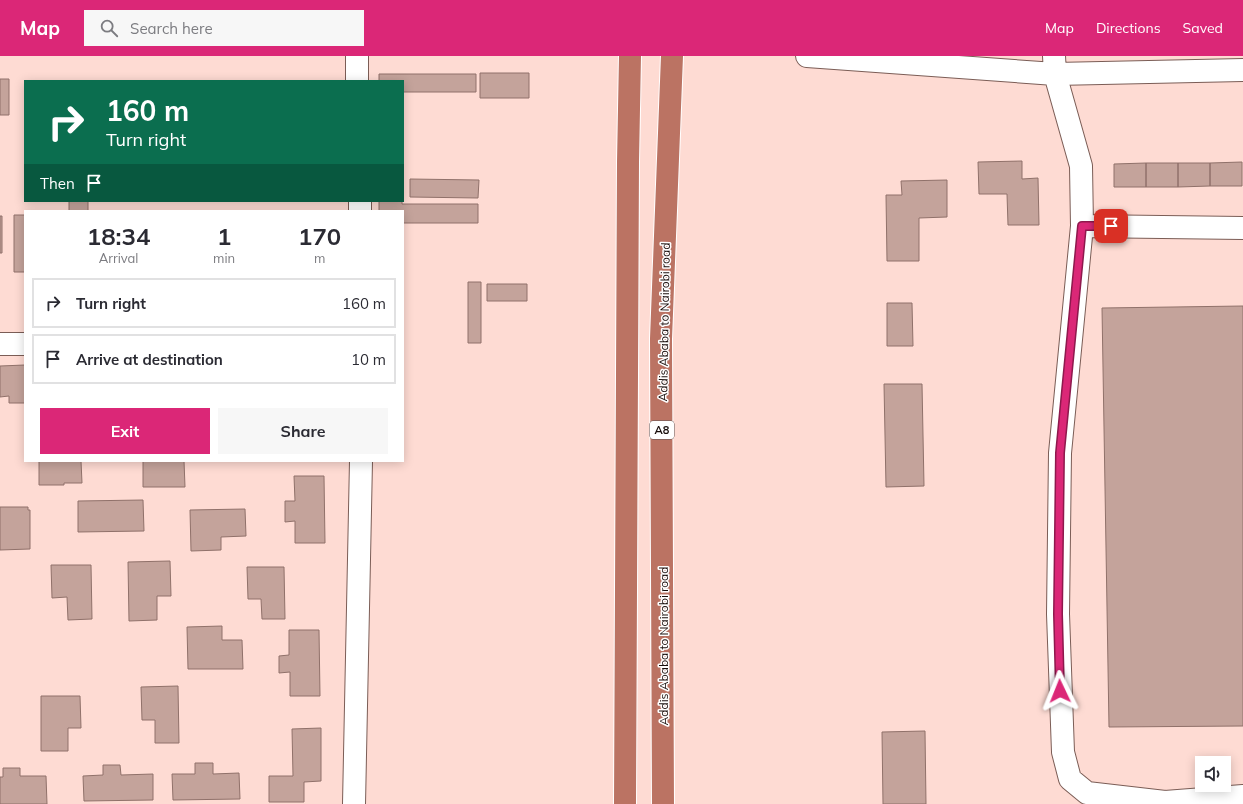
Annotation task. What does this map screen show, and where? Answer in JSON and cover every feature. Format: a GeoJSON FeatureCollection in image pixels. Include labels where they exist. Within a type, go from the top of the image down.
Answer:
{"type":"FeatureCollection","features":[{"type":"Feature","properties":{"kind":"highway"},"geometry":{"type":"LineString","coordinates":[[624,804],[630,56]]}},
{"type":"Feature","properties":{"kind":"highway","name":"Addis Ababa to Nairobi road"},"geometry":{"type":"LineString","coordinates":[[663,804],[662,339],[672,56]]}},
{"type":"Feature","properties":{"kind":"street"},"geometry":{"type":"LineString","coordinates":[[357,56],[357,80]]}},
{"type":"Feature","properties":{"kind":"street"},"geometry":{"type":"LineString","coordinates":[[807,56],[1243,70]]}},
{"type":"Feature","properties":{"kind":"street"},"geometry":{"type":"LineString","coordinates":[[1055,65],[1081,166],[1082,226],[1060,453],[1058,614],[1063,752],[1070,779],[1087,793],[1165,802],[1243,796]]}},
{"type":"Feature","properties":{"kind":"street"},"geometry":{"type":"LineString","coordinates":[[1082,226],[1243,228]]}},
{"type":"Feature","properties":{"kind":"street"},"geometry":{"type":"LineString","coordinates":[[0,344],[24,344]]}},
{"type":"Feature","properties":{"kind":"street"},"geometry":{"type":"LineString","coordinates":[[354,804],[361,462]]}},
{"type":"Feature","properties":{"kind":"building"},"geometry":{"type":"Polygon","coordinates":[[[480,73],[529,73],[529,98],[480,98],[480,73]]]}},
{"type":"Feature","properties":{"kind":"building"},"geometry":{"type":"Polygon","coordinates":[[[379,74],[476,74],[476,92],[404,92],[404,80],[379,80],[379,74]]]}},
{"type":"Feature","properties":{"kind":"building"},"geometry":{"type":"Polygon","coordinates":[[[0,79],[9,79],[9,115],[0,115],[0,79]]]}},
{"type":"Feature","properties":{"kind":"building"},"geometry":{"type":"Polygon","coordinates":[[[1022,161],[1022,179],[1038,178],[1039,225],[1008,225],[1007,194],[979,194],[978,162],[1022,161]]]}},
{"type":"Feature","properties":{"kind":"building"},"geometry":{"type":"Polygon","coordinates":[[[1242,162],[1242,186],[1210,186],[1210,163],[1242,162]]]}},
{"type":"Feature","properties":{"kind":"building"},"geometry":{"type":"Polygon","coordinates":[[[1146,163],[1178,163],[1178,187],[1146,187],[1146,163]]]}},
{"type":"Feature","properties":{"kind":"building"},"geometry":{"type":"Polygon","coordinates":[[[1146,163],[1146,187],[1114,187],[1114,164],[1146,163]]]}},
{"type":"Feature","properties":{"kind":"building"},"geometry":{"type":"Polygon","coordinates":[[[1178,163],[1210,163],[1210,186],[1178,187],[1178,163]]]}},
{"type":"Feature","properties":{"kind":"building"},"geometry":{"type":"Polygon","coordinates":[[[410,179],[479,180],[478,198],[410,197],[410,179]]]}},
{"type":"Feature","properties":{"kind":"building"},"geometry":{"type":"Polygon","coordinates":[[[947,180],[947,217],[919,218],[919,261],[887,261],[886,195],[902,195],[901,181],[947,180]]]}},
{"type":"Feature","properties":{"kind":"building"},"geometry":{"type":"Polygon","coordinates":[[[69,202],[88,202],[88,210],[69,210],[69,202]]]}},
{"type":"Feature","properties":{"kind":"building"},"geometry":{"type":"Polygon","coordinates":[[[379,202],[402,202],[402,204],[478,204],[478,223],[404,223],[404,210],[379,210],[379,202]]]}},
{"type":"Feature","properties":{"kind":"building"},"geometry":{"type":"Polygon","coordinates":[[[14,215],[24,215],[24,272],[14,272],[14,215]]]}},
{"type":"Feature","properties":{"kind":"building"},"geometry":{"type":"Polygon","coordinates":[[[0,216],[2,216],[2,253],[0,253],[0,216]]]}},
{"type":"Feature","properties":{"kind":"building"},"geometry":{"type":"Polygon","coordinates":[[[468,282],[481,282],[481,343],[468,343],[468,282]]]}},
{"type":"Feature","properties":{"kind":"building"},"geometry":{"type":"Polygon","coordinates":[[[487,284],[527,284],[527,301],[487,301],[487,284]]]}},
{"type":"Feature","properties":{"kind":"building"},"geometry":{"type":"Polygon","coordinates":[[[887,303],[912,303],[913,346],[887,346],[887,303]]]}},
{"type":"Feature","properties":{"kind":"building"},"geometry":{"type":"Polygon","coordinates":[[[1243,306],[1243,726],[1109,727],[1102,308],[1243,306]]]}},
{"type":"Feature","properties":{"kind":"building"},"geometry":{"type":"Polygon","coordinates":[[[24,365],[24,403],[9,403],[9,396],[0,397],[0,366],[24,365]]]}},
{"type":"Feature","properties":{"kind":"building"},"geometry":{"type":"Polygon","coordinates":[[[884,384],[922,384],[924,486],[886,487],[884,384]]]}},
{"type":"Feature","properties":{"kind":"building"},"geometry":{"type":"Polygon","coordinates":[[[39,462],[81,462],[82,483],[39,485],[39,462]]]}},
{"type":"Feature","properties":{"kind":"building"},"geometry":{"type":"Polygon","coordinates":[[[143,462],[184,462],[185,487],[143,487],[143,462]]]}},
{"type":"Feature","properties":{"kind":"building"},"geometry":{"type":"Polygon","coordinates":[[[294,476],[324,476],[325,543],[295,543],[295,521],[285,522],[285,501],[295,501],[294,476]]]}},
{"type":"Feature","properties":{"kind":"building"},"geometry":{"type":"Polygon","coordinates":[[[143,500],[144,531],[78,532],[78,501],[143,500]]]}},
{"type":"Feature","properties":{"kind":"building"},"geometry":{"type":"Polygon","coordinates":[[[0,507],[28,507],[28,510],[30,510],[30,549],[0,550],[0,507]]]}},
{"type":"Feature","properties":{"kind":"building"},"geometry":{"type":"Polygon","coordinates":[[[245,509],[246,536],[221,537],[221,550],[191,551],[190,510],[245,509]]]}},
{"type":"Feature","properties":{"kind":"building"},"geometry":{"type":"Polygon","coordinates":[[[170,561],[171,596],[157,596],[157,620],[129,621],[128,562],[170,561]]]}},
{"type":"Feature","properties":{"kind":"building"},"geometry":{"type":"Polygon","coordinates":[[[51,565],[91,565],[92,619],[68,620],[67,597],[52,598],[51,565]]]}},
{"type":"Feature","properties":{"kind":"building"},"geometry":{"type":"Polygon","coordinates":[[[247,567],[284,567],[285,619],[262,619],[261,599],[248,599],[247,567]]]}},
{"type":"Feature","properties":{"kind":"building"},"geometry":{"type":"Polygon","coordinates":[[[222,626],[222,640],[242,640],[243,669],[188,669],[187,627],[222,626]]]}},
{"type":"Feature","properties":{"kind":"building"},"geometry":{"type":"Polygon","coordinates":[[[289,630],[319,630],[320,696],[290,696],[290,672],[279,673],[279,656],[289,655],[289,630]]]}},
{"type":"Feature","properties":{"kind":"building"},"geometry":{"type":"Polygon","coordinates":[[[178,686],[179,743],[155,743],[155,720],[142,720],[141,687],[178,686]]]}},
{"type":"Feature","properties":{"kind":"building"},"geometry":{"type":"Polygon","coordinates":[[[41,696],[80,696],[81,728],[68,728],[68,751],[41,751],[41,696]]]}},
{"type":"Feature","properties":{"kind":"building"},"geometry":{"type":"Polygon","coordinates":[[[321,728],[321,781],[304,782],[304,802],[269,802],[269,776],[293,776],[292,729],[321,728]]]}},
{"type":"Feature","properties":{"kind":"building"},"geometry":{"type":"Polygon","coordinates":[[[925,731],[926,804],[883,804],[882,732],[925,731]]]}},
{"type":"Feature","properties":{"kind":"building"},"geometry":{"type":"Polygon","coordinates":[[[195,763],[213,763],[213,774],[239,773],[240,799],[173,800],[172,774],[195,774],[195,763]]]}},
{"type":"Feature","properties":{"kind":"building"},"geometry":{"type":"Polygon","coordinates":[[[103,765],[120,765],[121,775],[153,774],[153,800],[84,801],[83,776],[103,775],[103,765]]]}},
{"type":"Feature","properties":{"kind":"building"},"geometry":{"type":"Polygon","coordinates":[[[3,768],[20,768],[20,776],[46,776],[47,804],[0,804],[0,777],[3,777],[3,768]]]}},
{"type":"Feature","properties":{"kind":"route"},"geometry":{"type":"LineString","coordinates":[[1060,691],[1058,614],[1060,453],[1082,226],[1111,226]]}}]}
